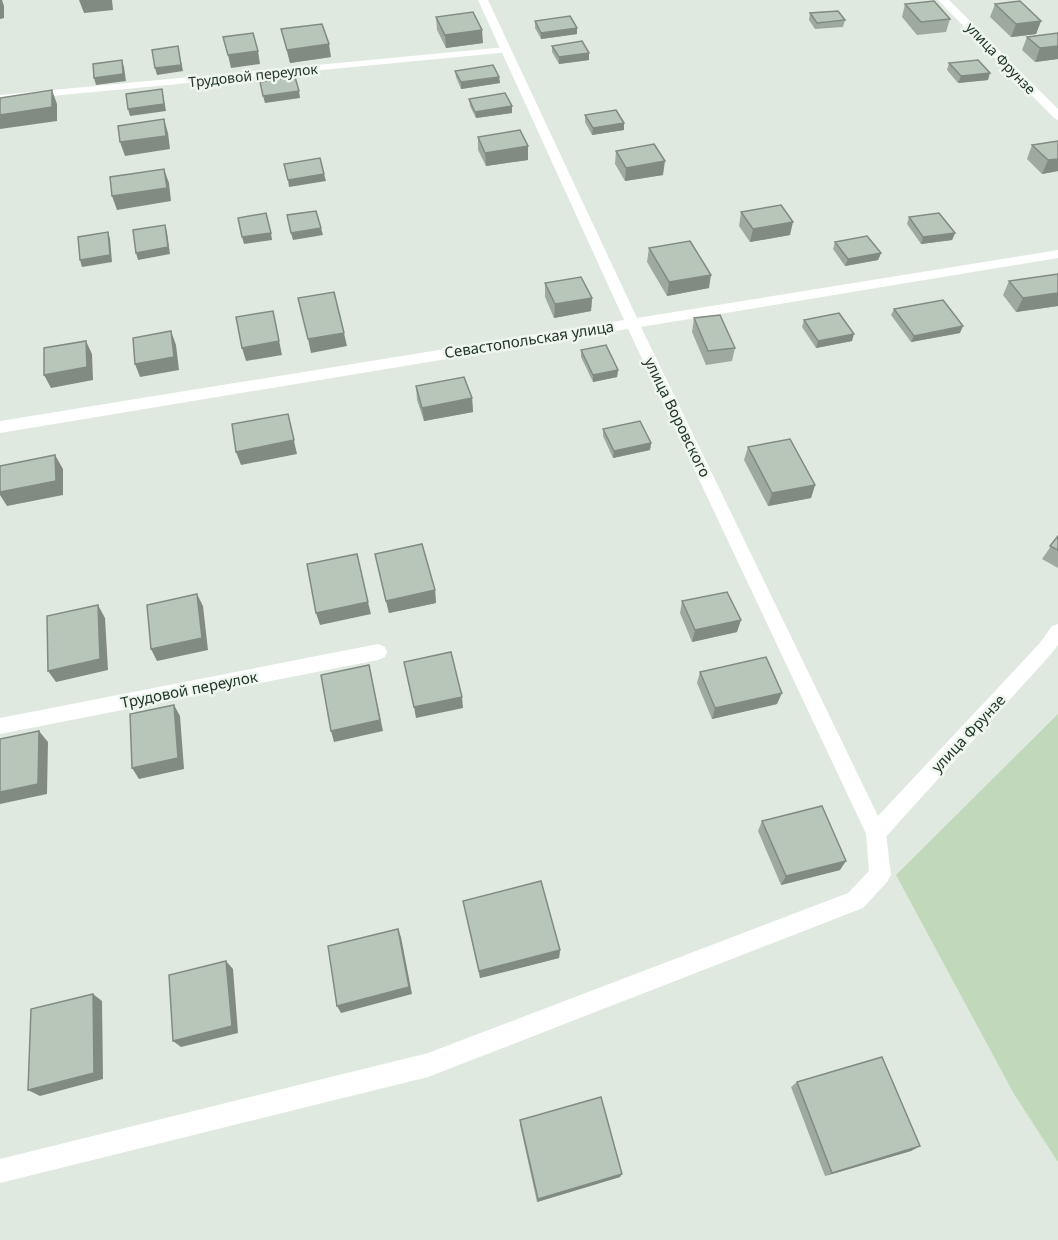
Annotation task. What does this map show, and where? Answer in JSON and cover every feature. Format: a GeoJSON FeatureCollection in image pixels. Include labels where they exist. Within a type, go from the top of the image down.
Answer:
{"type":"FeatureCollection","features":[{"type":"Feature","properties":{"kind":"street","name":"улица Воровского"},"geometry":{"type":"LineString","coordinates":[[483,0],[632,322],[876,833]]}},
{"type":"Feature","properties":{"kind":"street","name":"улица Фрунзе"},"geometry":{"type":"LineString","coordinates":[[943,0],[1058,116]]}},
{"type":"Feature","properties":{"kind":"street","name":"Трудовой переулок"},"geometry":{"type":"LineString","coordinates":[[0,98],[506,50]]}},
{"type":"Feature","properties":{"kind":"street","name":"Севастопольская улица"},"geometry":{"type":"LineString","coordinates":[[0,426],[1058,254]]}},
{"type":"Feature","properties":{"kind":"street","name":"улица Фрунзе"},"geometry":{"type":"LineString","coordinates":[[876,833],[1045,649],[1058,631]]}},
{"type":"Feature","properties":{"kind":"street","name":"Трудовой переулок"},"geometry":{"type":"LineString","coordinates":[[0,726],[378,652]]}},
{"type":"Feature","properties":{"kind":"street"},"geometry":{"type":"LineString","coordinates":[[0,1171],[428,1065],[855,902],[880,875],[876,833]]}},
{"type":"Feature","properties":{"kind":"green space"},"geometry":{"type":"Polygon","coordinates":[[[1058,714],[1058,1162],[1014,1094],[896,875],[1058,714]]]}},
{"type":"Feature","properties":{"kind":"building"},"geometry":{"type":"Polygon","coordinates":[[[934,1],[950,19],[921,22],[905,4],[934,1]]]}},
{"type":"Feature","properties":{"kind":"building"},"geometry":{"type":"Polygon","coordinates":[[[1020,1],[1041,21],[1016,24],[995,4],[1020,1]]]}},
{"type":"Feature","properties":{"kind":"building"},"geometry":{"type":"Polygon","coordinates":[[[838,11],[845,20],[817,23],[810,13],[838,11]]]}},
{"type":"Feature","properties":{"kind":"building"},"geometry":{"type":"Polygon","coordinates":[[[473,12],[482,30],[445,35],[436,17],[473,12]]]}},
{"type":"Feature","properties":{"kind":"building"},"geometry":{"type":"Polygon","coordinates":[[[570,16],[577,28],[541,33],[535,21],[570,16]]]}},
{"type":"Feature","properties":{"kind":"building"},"geometry":{"type":"Polygon","coordinates":[[[322,24],[329,44],[287,50],[281,29],[322,24]]]}},
{"type":"Feature","properties":{"kind":"building"},"geometry":{"type":"Polygon","coordinates":[[[253,33],[258,51],[228,55],[223,37],[253,33]]]}},
{"type":"Feature","properties":{"kind":"building"},"geometry":{"type":"Polygon","coordinates":[[[1058,33],[1058,46],[1040,48],[1027,37],[1058,33]]]}},
{"type":"Feature","properties":{"kind":"building"},"geometry":{"type":"Polygon","coordinates":[[[582,41],[589,53],[559,57],[552,46],[582,41]]]}},
{"type":"Feature","properties":{"kind":"building"},"geometry":{"type":"Polygon","coordinates":[[[178,46],[181,65],[155,68],[152,50],[178,46]]]}},
{"type":"Feature","properties":{"kind":"building"},"geometry":{"type":"Polygon","coordinates":[[[122,60],[123,74],[94,78],[93,64],[122,60]]]}},
{"type":"Feature","properties":{"kind":"building"},"geometry":{"type":"Polygon","coordinates":[[[978,60],[990,73],[961,76],[949,63],[978,60]]]}},
{"type":"Feature","properties":{"kind":"building"},"geometry":{"type":"Polygon","coordinates":[[[493,65],[499,77],[461,82],[455,71],[493,65]]]}},
{"type":"Feature","properties":{"kind":"building"},"geometry":{"type":"Polygon","coordinates":[[[295,77],[299,91],[263,96],[260,82],[295,77]]]}},
{"type":"Feature","properties":{"kind":"building"},"geometry":{"type":"Polygon","coordinates":[[[162,89],[164,104],[128,109],[126,94],[162,89]]]}},
{"type":"Feature","properties":{"kind":"building"},"geometry":{"type":"Polygon","coordinates":[[[52,90],[52,107],[0,115],[0,98],[52,90]]]}},
{"type":"Feature","properties":{"kind":"building"},"geometry":{"type":"Polygon","coordinates":[[[505,93],[512,106],[475,112],[469,99],[505,93]]]}},
{"type":"Feature","properties":{"kind":"building"},"geometry":{"type":"Polygon","coordinates":[[[616,110],[624,123],[593,128],[585,115],[616,110]]]}},
{"type":"Feature","properties":{"kind":"building"},"geometry":{"type":"Polygon","coordinates":[[[164,119],[166,136],[120,142],[118,126],[164,119]]]}},
{"type":"Feature","properties":{"kind":"building"},"geometry":{"type":"Polygon","coordinates":[[[520,130],[528,146],[485,153],[478,137],[520,130]]]}},
{"type":"Feature","properties":{"kind":"building"},"geometry":{"type":"Polygon","coordinates":[[[1058,141],[1058,159],[1048,160],[1032,145],[1058,141]]]}},
{"type":"Feature","properties":{"kind":"building"},"geometry":{"type":"Polygon","coordinates":[[[654,144],[665,161],[626,168],[616,151],[654,144]]]}},
{"type":"Feature","properties":{"kind":"building"},"geometry":{"type":"Polygon","coordinates":[[[320,158],[324,174],[288,180],[284,164],[320,158]]]}},
{"type":"Feature","properties":{"kind":"building"},"geometry":{"type":"Polygon","coordinates":[[[164,169],[167,188],[112,196],[110,177],[164,169]]]}},
{"type":"Feature","properties":{"kind":"building"},"geometry":{"type":"Polygon","coordinates":[[[781,205],[793,222],[753,229],[741,212],[781,205]]]}},
{"type":"Feature","properties":{"kind":"building"},"geometry":{"type":"Polygon","coordinates":[[[316,211],[321,228],[291,233],[287,215],[316,211]]]}},
{"type":"Feature","properties":{"kind":"building"},"geometry":{"type":"Polygon","coordinates":[[[266,213],[271,233],[242,237],[238,218],[266,213]]]}},
{"type":"Feature","properties":{"kind":"building"},"geometry":{"type":"Polygon","coordinates":[[[939,213],[955,233],[923,237],[909,217],[939,213]]]}},
{"type":"Feature","properties":{"kind":"building"},"geometry":{"type":"Polygon","coordinates":[[[165,225],[168,247],[136,253],[133,230],[165,225]]]}},
{"type":"Feature","properties":{"kind":"building"},"geometry":{"type":"Polygon","coordinates":[[[108,232],[110,255],[80,260],[78,237],[108,232]]]}},
{"type":"Feature","properties":{"kind":"building"},"geometry":{"type":"Polygon","coordinates":[[[867,236],[881,253],[848,259],[835,242],[867,236]]]}},
{"type":"Feature","properties":{"kind":"building"},"geometry":{"type":"Polygon","coordinates":[[[690,241],[711,275],[669,282],[649,248],[690,241]]]}},
{"type":"Feature","properties":{"kind":"building"},"geometry":{"type":"Polygon","coordinates":[[[1058,274],[1058,293],[1023,298],[1009,281],[1058,274]]]}},
{"type":"Feature","properties":{"kind":"building"},"geometry":{"type":"Polygon","coordinates":[[[581,277],[592,298],[555,304],[545,283],[581,277]]]}},
{"type":"Feature","properties":{"kind":"building"},"geometry":{"type":"Polygon","coordinates":[[[334,292],[344,333],[308,339],[298,298],[334,292]]]}},
{"type":"Feature","properties":{"kind":"building"},"geometry":{"type":"Polygon","coordinates":[[[943,300],[963,326],[914,336],[894,309],[943,300]]]}},
{"type":"Feature","properties":{"kind":"building"},"geometry":{"type":"Polygon","coordinates":[[[273,311],[279,341],[242,348],[236,317],[273,311]]]}},
{"type":"Feature","properties":{"kind":"building"},"geometry":{"type":"Polygon","coordinates":[[[839,313],[854,334],[818,341],[804,320],[839,313]]]}},
{"type":"Feature","properties":{"kind":"building"},"geometry":{"type":"Polygon","coordinates":[[[720,315],[735,348],[708,351],[694,318],[720,315]]]}},
{"type":"Feature","properties":{"kind":"building"},"geometry":{"type":"Polygon","coordinates":[[[171,331],[174,357],[135,364],[133,338],[171,331]]]}},
{"type":"Feature","properties":{"kind":"building"},"geometry":{"type":"Polygon","coordinates":[[[86,341],[87,367],[44,375],[44,348],[86,341]]]}},
{"type":"Feature","properties":{"kind":"building"},"geometry":{"type":"Polygon","coordinates":[[[606,345],[618,370],[593,375],[581,350],[606,345]]]}},
{"type":"Feature","properties":{"kind":"building"},"geometry":{"type":"Polygon","coordinates":[[[464,377],[472,398],[422,408],[416,386],[464,377]]]}},
{"type":"Feature","properties":{"kind":"building"},"geometry":{"type":"Polygon","coordinates":[[[288,414],[294,440],[236,452],[232,424],[288,414]]]}},
{"type":"Feature","properties":{"kind":"building"},"geometry":{"type":"Polygon","coordinates":[[[640,421],[651,443],[614,451],[603,429],[640,421]]]}},
{"type":"Feature","properties":{"kind":"building"},"geometry":{"type":"Polygon","coordinates":[[[790,439],[815,485],[772,493],[748,447],[790,439]]]}},
{"type":"Feature","properties":{"kind":"building"},"geometry":{"type":"Polygon","coordinates":[[[55,455],[56,481],[0,492],[0,466],[55,455]]]}},
{"type":"Feature","properties":{"kind":"building"},"geometry":{"type":"Polygon","coordinates":[[[1058,536],[1058,550],[1050,546],[1058,536]]]}},
{"type":"Feature","properties":{"kind":"building"},"geometry":{"type":"Polygon","coordinates":[[[422,544],[435,590],[386,601],[375,554],[422,544]]]}},
{"type":"Feature","properties":{"kind":"building"},"geometry":{"type":"Polygon","coordinates":[[[357,554],[368,602],[316,613],[307,564],[357,554]]]}},
{"type":"Feature","properties":{"kind":"building"},"geometry":{"type":"Polygon","coordinates":[[[727,592],[741,620],[695,630],[682,601],[727,592]]]}},
{"type":"Feature","properties":{"kind":"building"},"geometry":{"type":"Polygon","coordinates":[[[197,594],[202,638],[151,649],[147,605],[197,594]]]}},
{"type":"Feature","properties":{"kind":"building"},"geometry":{"type":"Polygon","coordinates":[[[98,605],[100,659],[48,671],[47,616],[98,605]]]}},
{"type":"Feature","properties":{"kind":"building"},"geometry":{"type":"Polygon","coordinates":[[[451,652],[462,697],[414,707],[404,662],[451,652]]]}},
{"type":"Feature","properties":{"kind":"building"},"geometry":{"type":"Polygon","coordinates":[[[766,657],[782,693],[715,708],[700,672],[766,657]]]}},
{"type":"Feature","properties":{"kind":"building"},"geometry":{"type":"Polygon","coordinates":[[[369,665],[380,720],[331,731],[321,675],[369,665]]]}},
{"type":"Feature","properties":{"kind":"building"},"geometry":{"type":"Polygon","coordinates":[[[174,705],[178,758],[132,768],[130,714],[174,705]]]}},
{"type":"Feature","properties":{"kind":"building"},"geometry":{"type":"Polygon","coordinates":[[[39,731],[38,784],[0,792],[0,739],[39,731]]]}},
{"type":"Feature","properties":{"kind":"building"},"geometry":{"type":"Polygon","coordinates":[[[822,806],[846,861],[786,876],[762,821],[822,806]]]}},
{"type":"Feature","properties":{"kind":"building"},"geometry":{"type":"Polygon","coordinates":[[[541,881],[560,950],[479,971],[463,901],[541,881]]]}},
{"type":"Feature","properties":{"kind":"building"},"geometry":{"type":"Polygon","coordinates":[[[398,929],[409,987],[337,1006],[328,946],[398,929]]]}},
{"type":"Feature","properties":{"kind":"building"},"geometry":{"type":"Polygon","coordinates":[[[226,961],[232,1026],[173,1041],[169,975],[226,961]]]}},
{"type":"Feature","properties":{"kind":"building"},"geometry":{"type":"Polygon","coordinates":[[[93,994],[94,1073],[28,1090],[31,1009],[93,994]]]}},
{"type":"Feature","properties":{"kind":"building"},"geometry":{"type":"Polygon","coordinates":[[[882,1057],[920,1146],[832,1173],[797,1082],[882,1057]]]}},
{"type":"Feature","properties":{"kind":"building"},"geometry":{"type":"Polygon","coordinates":[[[601,1097],[622,1174],[538,1199],[520,1120],[601,1097]]]}}]}
